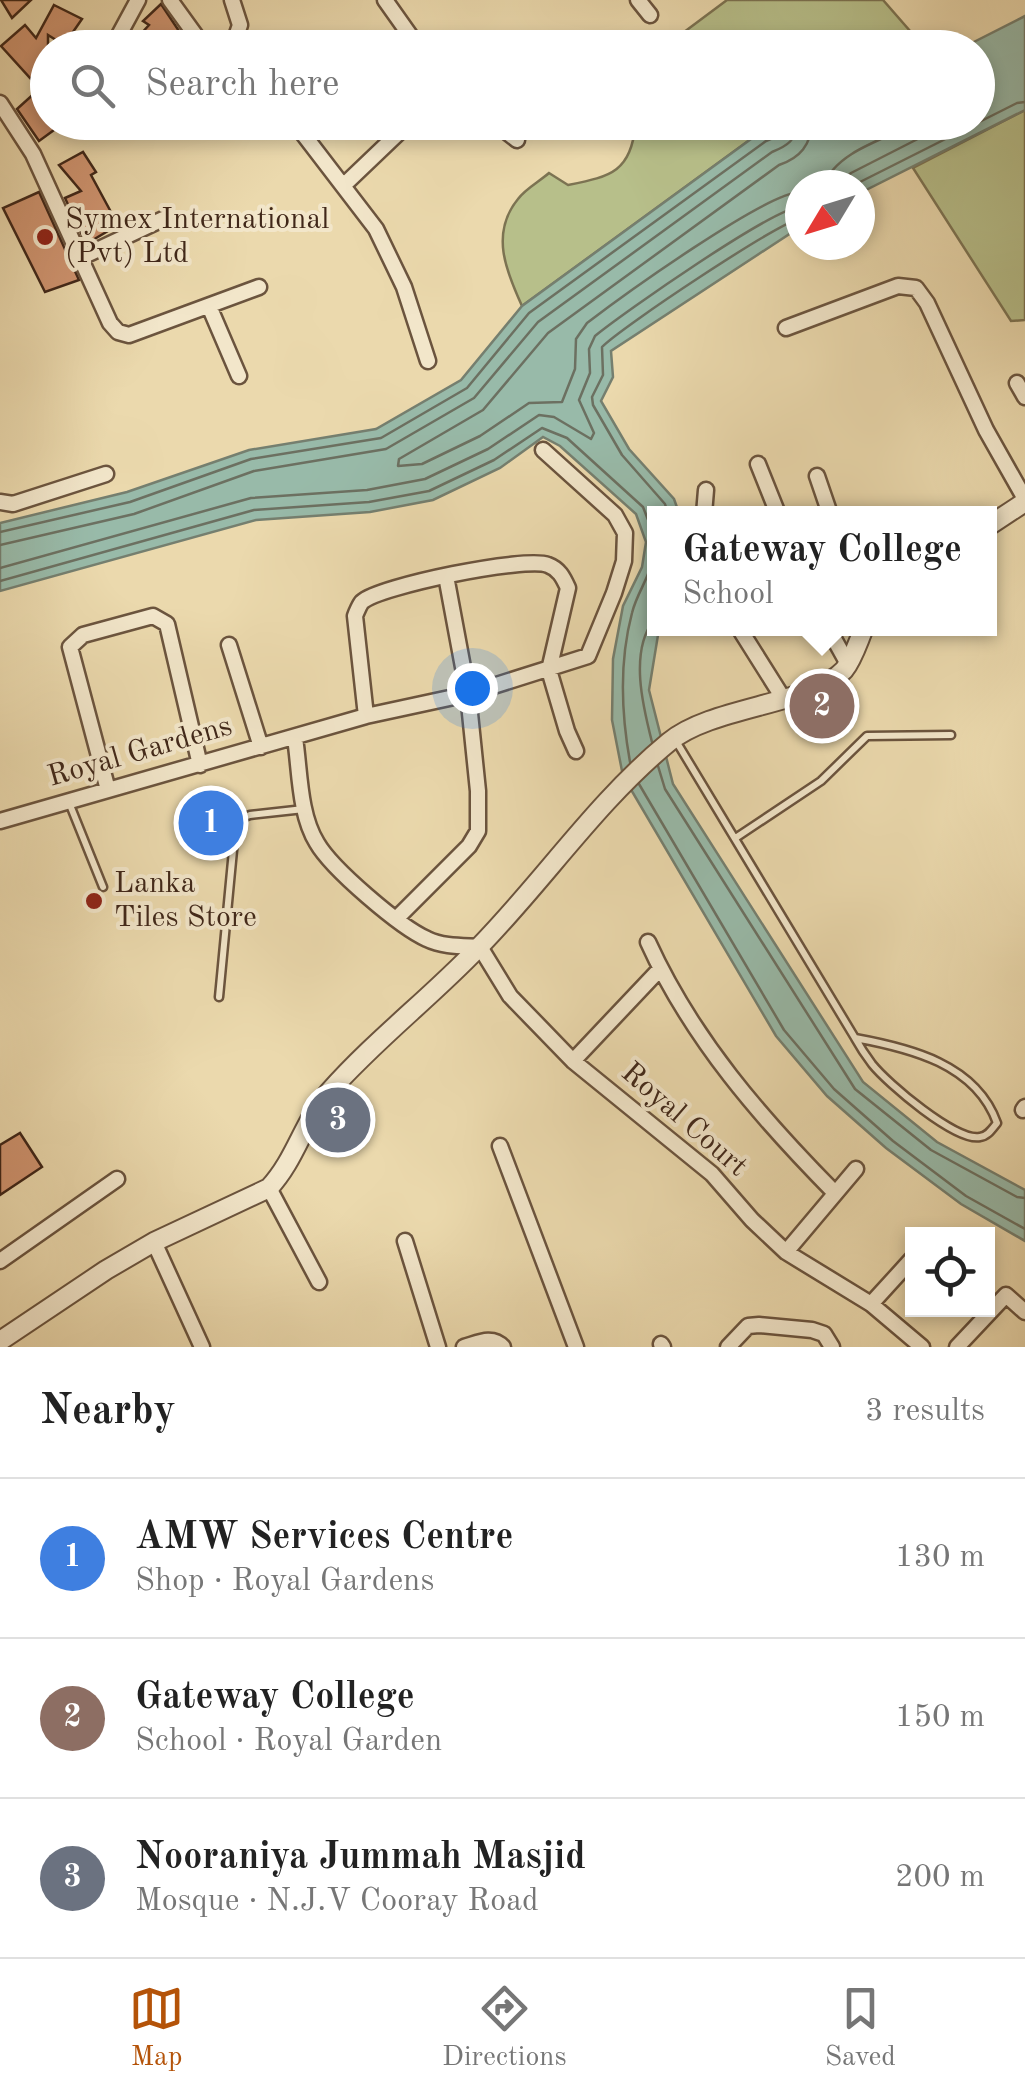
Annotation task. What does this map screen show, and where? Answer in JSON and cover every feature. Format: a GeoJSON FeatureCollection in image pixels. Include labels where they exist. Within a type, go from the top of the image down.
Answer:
{"type":"FeatureCollection","features":[{"type":"Feature","properties":{"kind":"street"},"geometry":{"type":"LineString","coordinates":[[122,30],[138,0]]}},
{"type":"Feature","properties":{"kind":"street"},"geometry":{"type":"LineString","coordinates":[[170,0],[187,30]]}},
{"type":"Feature","properties":{"kind":"street"},"geometry":{"type":"LineString","coordinates":[[232,0],[240,25],[238,30]]}},
{"type":"Feature","properties":{"kind":"street"},"geometry":{"type":"LineString","coordinates":[[384,0],[406,30]]}},
{"type":"Feature","properties":{"kind":"street"},"geometry":{"type":"LineString","coordinates":[[638,0],[650,15]]}},
{"type":"Feature","properties":{"kind":"street"},"geometry":{"type":"LineString","coordinates":[[0,103],[33,154],[110,323],[118,332],[130,335],[259,287]]}},
{"type":"Feature","properties":{"kind":"street"},"geometry":{"type":"LineString","coordinates":[[308,140],[376,230],[397,272],[428,360]]}},
{"type":"Feature","properties":{"kind":"street"},"geometry":{"type":"LineString","coordinates":[[342,186],[391,140]]}},
{"type":"Feature","properties":{"kind":"street"},"geometry":{"type":"LineString","coordinates":[[82,257],[163,220]]}},
{"type":"Feature","properties":{"kind":"street"},"geometry":{"type":"LineString","coordinates":[[786,328],[898,286],[916,288],[927,302],[986,430],[1025,500],[997,520]]}},
{"type":"Feature","properties":{"kind":"street"},"geometry":{"type":"LineString","coordinates":[[209,306],[239,376]]}},
{"type":"Feature","properties":{"kind":"street","name":"Royal Gardens"},"geometry":{"type":"LineString","coordinates":[[0,821],[366,716],[468,694],[588,656],[624,562],[626,533],[615,515],[582,482],[543,450]]}},
{"type":"Feature","properties":{"kind":"street"},"geometry":{"type":"LineString","coordinates":[[758,464],[775,506]]}},
{"type":"Feature","properties":{"kind":"street"},"geometry":{"type":"LineString","coordinates":[[0,502],[13,504],[106,474]]}},
{"type":"Feature","properties":{"kind":"street"},"geometry":{"type":"LineString","coordinates":[[817,476],[827,506]]}},
{"type":"Feature","properties":{"kind":"street"},"geometry":{"type":"LineString","coordinates":[[705,506],[706,490]]}},
{"type":"Feature","properties":{"kind":"street"},"geometry":{"type":"LineString","coordinates":[[366,716],[355,616],[361,603],[446,576],[544,562],[559,570],[568,588],[549,670],[576,751]]}},
{"type":"Feature","properties":{"kind":"street"},"geometry":{"type":"LineString","coordinates":[[396,920],[470,846],[478,831],[468,694],[446,576]]}},
{"type":"Feature","properties":{"kind":"street"},"geometry":{"type":"LineString","coordinates":[[108,790],[70,647],[75,640],[100,630],[153,616],[166,624],[200,764]]}},
{"type":"Feature","properties":{"kind":"street"},"geometry":{"type":"LineString","coordinates":[[744,636],[783,698]]}},
{"type":"Feature","properties":{"kind":"street"},"geometry":{"type":"LineString","coordinates":[[832,636],[848,664]]}},
{"type":"Feature","properties":{"kind":"street"},"geometry":{"type":"LineString","coordinates":[[1,1336],[154,1242],[269,1188],[283,1174],[308,1120],[330,1092],[480,947],[615,793],[670,741],[721,716],[783,698],[840,674],[860,636]]}},
{"type":"Feature","properties":{"kind":"street"},"geometry":{"type":"LineString","coordinates":[[229,646],[261,747]]}},
{"type":"Feature","properties":{"kind":"street"},"geometry":{"type":"LineString","coordinates":[[295,738],[305,809],[316,842],[331,861],[396,920],[428,940],[480,947]]}},
{"type":"Feature","properties":{"kind":"street"},"geometry":{"type":"LineString","coordinates":[[648,942],[660,968],[732,1082],[835,1194]]}},
{"type":"Feature","properties":{"kind":"street","name":"Royal Court"},"geometry":{"type":"LineString","coordinates":[[480,947],[510,996],[573,1062],[712,1174],[786,1252],[871,1304],[922,1347]]}},
{"type":"Feature","properties":{"kind":"street"},"geometry":{"type":"LineString","coordinates":[[573,1062],[660,968]]}},
{"type":"Feature","properties":{"kind":"street"},"geometry":{"type":"LineString","coordinates":[[500,1146],[576,1347]]}},
{"type":"Feature","properties":{"kind":"street"},"geometry":{"type":"LineString","coordinates":[[786,1252],[856,1169]]}},
{"type":"Feature","properties":{"kind":"street"},"geometry":{"type":"LineString","coordinates":[[0,1261],[116,1179]]}},
{"type":"Feature","properties":{"kind":"street"},"geometry":{"type":"LineString","coordinates":[[269,1188],[318,1282]]}},
{"type":"Feature","properties":{"kind":"street"},"geometry":{"type":"LineString","coordinates":[[405,1240],[438,1347]]}},
{"type":"Feature","properties":{"kind":"street"},"geometry":{"type":"LineString","coordinates":[[154,1242],[202,1347]]}},
{"type":"Feature","properties":{"kind":"street"},"geometry":{"type":"LineString","coordinates":[[871,1304],[905,1266]]}},
{"type":"Feature","properties":{"kind":"street"},"geometry":{"type":"LineString","coordinates":[[957,1347],[1006,1295],[1025,1312]]}},
{"type":"Feature","properties":{"kind":"street"},"geometry":{"type":"LineString","coordinates":[[728,1347],[748,1326],[759,1325],[812,1330],[824,1334],[832,1347]]}},
{"type":"Feature","properties":{"kind":"street"},"geometry":{"type":"LineString","coordinates":[[464,1347],[495,1340],[503,1347]]}},
{"type":"Feature","properties":{"kind":"lane"},"geometry":{"type":"LineString","coordinates":[[737,837],[820,780],[867,736],[951,735]]}},
{"type":"Feature","properties":{"kind":"lane"},"geometry":{"type":"LineString","coordinates":[[670,741],[737,837],[855,1038],[873,1066],[963,1136],[987,1135],[997,1123],[991,1107],[971,1084],[942,1062],[903,1048],[855,1038]]}},
{"type":"Feature","properties":{"kind":"lane"},"geometry":{"type":"LineString","coordinates":[[68,800],[102,887]]}},
{"type":"Feature","properties":{"kind":"lane"},"geometry":{"type":"LineString","coordinates":[[212,828],[236,819],[305,809]]}},
{"type":"Feature","properties":{"kind":"lane"},"geometry":{"type":"LineString","coordinates":[[219,997],[236,819]]}},
{"type":"Feature","properties":{"kind":"green space"},"geometry":{"type":"Polygon","coordinates":[[[727,0],[883,0],[909,30],[687,30],[727,0]]]}},
{"type":"Feature","properties":{"kind":"green space"},"geometry":{"type":"Polygon","coordinates":[[[1025,110],[1025,320],[1011,321],[913,168],[967,140],[995,140],[995,126],[1025,110]]]}},
{"type":"Feature","properties":{"kind":"green space"},"geometry":{"type":"Polygon","coordinates":[[[633,140],[750,140],[522,306],[504,252],[509,212],[521,195],[549,173],[568,185],[597,178],[617,169],[633,140]]]}},
{"type":"Feature","properties":{"kind":"water"},"geometry":{"type":"Polygon","coordinates":[[[1025,16],[1025,110],[995,125],[995,31],[1025,16]]]}},
{"type":"Feature","properties":{"kind":"water"},"geometry":{"type":"Polygon","coordinates":[[[750,140],[965,140],[875,185],[875,170],[785,170],[785,237],[611,351],[613,377],[601,401],[629,449],[676,506],[647,506],[647,636],[658,636],[649,690],[673,784],[863,1082],[937,1142],[1025,1190],[1025,1241],[961,1204],[886,1148],[827,1096],[776,1036],[623,776],[612,720],[613,659],[623,606],[642,567],[646,542],[636,514],[560,446],[543,437],[500,468],[433,500],[370,512],[256,520],[0,591],[0,523],[127,492],[249,450],[376,429],[461,380],[522,306],[750,140]]]}},
{"type":"Feature","properties":{"kind":"building"},"geometry":{"type":"Polygon","coordinates":[[[1,0],[31,0],[12,18],[1,0]]]}},
{"type":"Feature","properties":{"kind":"building"},"geometry":{"type":"Polygon","coordinates":[[[161,4],[178,30],[144,30],[149,25],[143,21],[161,4]]]}},
{"type":"Feature","properties":{"kind":"building"},"geometry":{"type":"Polygon","coordinates":[[[54,5],[82,19],[74,30],[40,30],[54,5]]]}},
{"type":"Feature","properties":{"kind":"building"},"geometry":{"type":"Polygon","coordinates":[[[25,25],[30,31],[30,78],[1,46],[25,25]]]}},
{"type":"Feature","properties":{"kind":"building"},"geometry":{"type":"Polygon","coordinates":[[[30,97],[30,128],[17,109],[30,97]]]}},
{"type":"Feature","properties":{"kind":"building"},"geometry":{"type":"Polygon","coordinates":[[[83,152],[96,172],[91,175],[118,225],[86,244],[65,198],[81,191],[59,165],[83,152]]]}},
{"type":"Feature","properties":{"kind":"building"},"geometry":{"type":"Polygon","coordinates":[[[39,192],[79,280],[45,292],[3,208],[39,192]]]}},
{"type":"Feature","properties":{"kind":"building"},"geometry":{"type":"Polygon","coordinates":[[[20,1133],[42,1167],[0,1195],[0,1145],[20,1133]]]}},
{"type":"Feature","properties":{"kind":"place","name":"Symex International (Pvt) Ltd"},"geometry":{"type":"Point","coordinates":[45,237]}},
{"type":"Feature","properties":{"kind":"place","name":"Gateway College"},"geometry":{"type":"Point","coordinates":[822,706]}},
{"type":"Feature","properties":{"kind":"place","name":"AMW Services Centre"},"geometry":{"type":"Point","coordinates":[211,823]}},
{"type":"Feature","properties":{"kind":"place","name":"Lanka Tiles Store"},"geometry":{"type":"Point","coordinates":[94,901]}},
{"type":"Feature","properties":{"kind":"place","name":"Nooraniya Jummah Masjid"},"geometry":{"type":"Point","coordinates":[338,1120]}}]}
